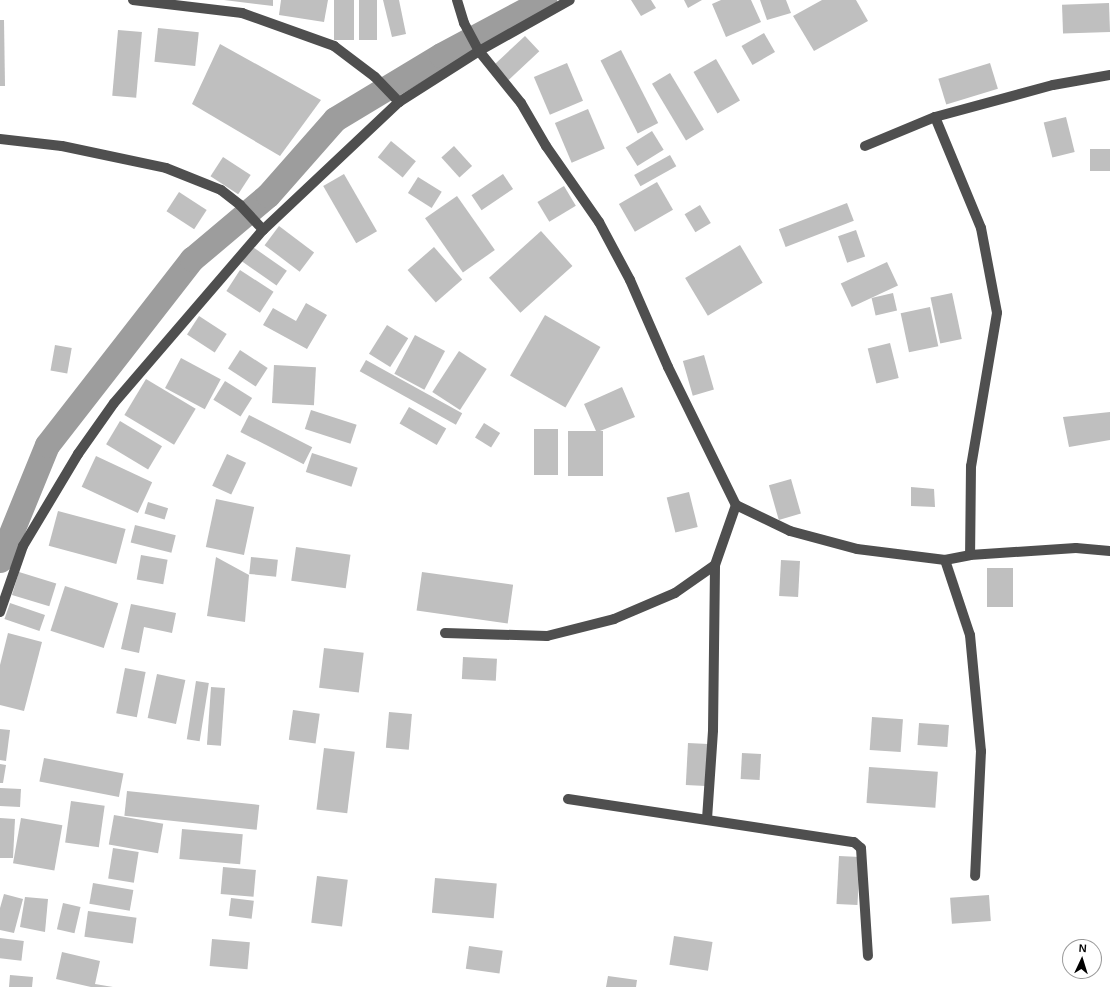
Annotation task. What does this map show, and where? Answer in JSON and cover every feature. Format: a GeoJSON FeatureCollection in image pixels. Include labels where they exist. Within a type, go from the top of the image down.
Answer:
{"type":"FeatureCollection","features":[{"type":"Feature","properties":{"kind":"street"},"geometry":{"type":"LineString","coordinates":[[133,0],[242,14],[334,46],[375,77],[393,94],[399,102]]}},
{"type":"Feature","properties":{"kind":"street"},"geometry":{"type":"LineString","coordinates":[[457,0],[464,23],[477,47],[521,103],[546,146],[599,222],[630,280],[668,367],[736,505],[790,532],[849,547],[945,560],[970,555],[1076,548],[1110,551]]}},
{"type":"Feature","properties":{"kind":"street"},"geometry":{"type":"LineString","coordinates":[[0,612],[24,546],[82,448],[114,403],[260,227],[399,102],[477,47],[570,0]]}},
{"type":"Feature","properties":{"kind":"street"},"geometry":{"type":"LineString","coordinates":[[865,146],[935,117],[1053,85],[1110,75]]}},
{"type":"Feature","properties":{"kind":"street"},"geometry":{"type":"LineString","coordinates":[[935,117],[981,228],[997,313],[971,466],[970,555]]}},
{"type":"Feature","properties":{"kind":"street"},"geometry":{"type":"LineString","coordinates":[[0,139],[62,146],[166,168],[221,190],[240,205],[260,227]]}},
{"type":"Feature","properties":{"kind":"street"},"geometry":{"type":"LineString","coordinates":[[708,819],[713,730],[714,565],[736,505]]}},
{"type":"Feature","properties":{"kind":"street"},"geometry":{"type":"LineString","coordinates":[[945,560],[970,635],[981,743],[975,876]]}},
{"type":"Feature","properties":{"kind":"street"},"geometry":{"type":"LineString","coordinates":[[445,633],[547,636],[614,619],[675,593],[714,565]]}},
{"type":"Feature","properties":{"kind":"street"},"geometry":{"type":"LineString","coordinates":[[568,800],[708,819],[854,842],[861,848],[868,956]]}},
{"type":"Feature","properties":{"kind":"building"},"geometry":{"type":"Polygon","coordinates":[[[224,0],[273,0],[273,6],[224,0]]]}},
{"type":"Feature","properties":{"kind":"building"},"geometry":{"type":"Polygon","coordinates":[[[281,0],[328,0],[324,22],[279,15],[281,0]]]}},
{"type":"Feature","properties":{"kind":"building"},"geometry":{"type":"Polygon","coordinates":[[[334,0],[354,0],[354,40],[334,40],[334,0]]]}},
{"type":"Feature","properties":{"kind":"building"},"geometry":{"type":"Polygon","coordinates":[[[359,0],[377,0],[377,40],[359,40],[359,0]]]}},
{"type":"Feature","properties":{"kind":"building"},"geometry":{"type":"Polygon","coordinates":[[[383,0],[399,0],[406,34],[392,37],[383,0]]]}},
{"type":"Feature","properties":{"kind":"building"},"geometry":{"type":"Polygon","coordinates":[[[631,0],[651,0],[656,8],[641,16],[631,0]]]}},
{"type":"Feature","properties":{"kind":"building"},"geometry":{"type":"Polygon","coordinates":[[[684,0],[702,0],[688,8],[684,0]]]}},
{"type":"Feature","properties":{"kind":"building"},"geometry":{"type":"Polygon","coordinates":[[[721,0],[751,0],[761,22],[726,37],[712,4],[721,0]]]}},
{"type":"Feature","properties":{"kind":"building"},"geometry":{"type":"Polygon","coordinates":[[[760,0],[786,0],[791,13],[767,20],[760,0]]]}},
{"type":"Feature","properties":{"kind":"building"},"geometry":{"type":"Polygon","coordinates":[[[822,0],[856,0],[868,21],[814,51],[793,16],[822,0]]]}},
{"type":"Feature","properties":{"kind":"building"},"geometry":{"type":"Polygon","coordinates":[[[1109,3],[1110,32],[1063,34],[1062,5],[1109,3]]]}},
{"type":"Feature","properties":{"kind":"building"},"geometry":{"type":"Polygon","coordinates":[[[0,20],[4,20],[5,86],[0,86],[0,20]]]}},
{"type":"Feature","properties":{"kind":"building"},"geometry":{"type":"Polygon","coordinates":[[[158,28],[199,32],[195,66],[154,62],[158,28]]]}},
{"type":"Feature","properties":{"kind":"building"},"geometry":{"type":"Polygon","coordinates":[[[118,30],[142,32],[136,98],[112,96],[118,30]]]}},
{"type":"Feature","properties":{"kind":"building"},"geometry":{"type":"Polygon","coordinates":[[[764,33],[775,52],[752,65],[741,46],[764,33]]]}},
{"type":"Feature","properties":{"kind":"building"},"geometry":{"type":"Polygon","coordinates":[[[525,36],[539,51],[509,80],[494,65],[525,36]]]}},
{"type":"Feature","properties":{"kind":"building"},"geometry":{"type":"Polygon","coordinates":[[[220,44],[321,100],[280,156],[192,104],[220,44]]]}},
{"type":"Feature","properties":{"kind":"building"},"geometry":{"type":"Polygon","coordinates":[[[621,50],[658,123],[638,134],[601,60],[621,50]]]}},
{"type":"Feature","properties":{"kind":"building"},"geometry":{"type":"Polygon","coordinates":[[[716,59],[740,101],[717,114],[693,72],[716,59]]]}},
{"type":"Feature","properties":{"kind":"building"},"geometry":{"type":"Polygon","coordinates":[[[567,63],[583,101],[550,115],[534,77],[567,63]]]}},
{"type":"Feature","properties":{"kind":"building"},"geometry":{"type":"Polygon","coordinates":[[[990,63],[998,89],[946,105],[938,79],[990,63]]]}},
{"type":"Feature","properties":{"kind":"building"},"geometry":{"type":"Polygon","coordinates":[[[670,73],[704,130],[686,140],[652,84],[670,73]]]}},
{"type":"Feature","properties":{"kind":"building"},"geometry":{"type":"Polygon","coordinates":[[[588,109],[605,149],[572,163],[555,123],[588,109]]]}},
{"type":"Feature","properties":{"kind":"building"},"geometry":{"type":"Polygon","coordinates":[[[1066,117],[1075,152],[1052,157],[1044,123],[1066,117]]]}},
{"type":"Feature","properties":{"kind":"building"},"geometry":{"type":"Polygon","coordinates":[[[652,131],[664,150],[637,166],[626,147],[652,131]]]}},
{"type":"Feature","properties":{"kind":"building"},"geometry":{"type":"Polygon","coordinates":[[[391,141],[416,161],[403,177],[378,157],[391,141]]]}},
{"type":"Feature","properties":{"kind":"building"},"geometry":{"type":"Polygon","coordinates":[[[454,146],[472,166],[459,177],[441,157],[454,146]]]}},
{"type":"Feature","properties":{"kind":"building"},"geometry":{"type":"Polygon","coordinates":[[[1090,149],[1110,149],[1110,171],[1090,171],[1090,149]]]}},
{"type":"Feature","properties":{"kind":"building"},"geometry":{"type":"Polygon","coordinates":[[[670,155],[676,166],[640,186],[634,175],[670,155]]]}},
{"type":"Feature","properties":{"kind":"building"},"geometry":{"type":"Polygon","coordinates":[[[223,157],[251,175],[238,194],[210,176],[223,157]]]}},
{"type":"Feature","properties":{"kind":"building"},"geometry":{"type":"Polygon","coordinates":[[[344,174],[377,231],[356,243],[323,186],[344,174]]]}},
{"type":"Feature","properties":{"kind":"building"},"geometry":{"type":"Polygon","coordinates":[[[503,174],[513,189],[482,210],[471,195],[503,174]]]}},
{"type":"Feature","properties":{"kind":"building"},"geometry":{"type":"Polygon","coordinates":[[[418,177],[442,192],[432,208],[408,193],[418,177]]]}},
{"type":"Feature","properties":{"kind":"building"},"geometry":{"type":"Polygon","coordinates":[[[657,182],[673,210],[635,232],[619,204],[657,182]]]}},
{"type":"Feature","properties":{"kind":"building"},"geometry":{"type":"Polygon","coordinates":[[[564,186],[576,206],[549,222],[537,202],[564,186]]]}},
{"type":"Feature","properties":{"kind":"building"},"geometry":{"type":"Polygon","coordinates":[[[179,192],[207,210],[194,229],[166,211],[179,192]]]}},
{"type":"Feature","properties":{"kind":"building"},"geometry":{"type":"Polygon","coordinates":[[[457,196],[495,250],[463,272],[425,218],[457,196]]]}},
{"type":"Feature","properties":{"kind":"building"},"geometry":{"type":"Polygon","coordinates":[[[847,203],[854,221],[786,247],[779,229],[847,203]]]}},
{"type":"Feature","properties":{"kind":"building"},"geometry":{"type":"Polygon","coordinates":[[[700,205],[711,223],[695,232],[685,214],[700,205]]]}},
{"type":"Feature","properties":{"kind":"building"},"geometry":{"type":"Polygon","coordinates":[[[279,226],[314,252],[300,272],[265,245],[279,226]]]}},
{"type":"Feature","properties":{"kind":"building"},"geometry":{"type":"Polygon","coordinates":[[[856,230],[865,256],[847,263],[838,236],[856,230]]]}},
{"type":"Feature","properties":{"kind":"building"},"geometry":{"type":"Polygon","coordinates":[[[541,231],[572,266],[520,313],[489,278],[541,231]]]}},
{"type":"Feature","properties":{"kind":"building"},"geometry":{"type":"Polygon","coordinates":[[[250,245],[287,271],[277,286],[240,260],[250,245]]]}},
{"type":"Feature","properties":{"kind":"building"},"geometry":{"type":"Polygon","coordinates":[[[740,245],[763,283],[708,316],[685,278],[740,245]]]}},
{"type":"Feature","properties":{"kind":"building"},"geometry":{"type":"Polygon","coordinates":[[[434,247],[462,279],[436,302],[408,270],[434,247]]]}},
{"type":"Feature","properties":{"kind":"building"},"geometry":{"type":"Polygon","coordinates":[[[887,262],[898,286],[852,307],[841,284],[887,262]]]}},
{"type":"Feature","properties":{"kind":"building"},"geometry":{"type":"Polygon","coordinates":[[[240,270],[274,292],[260,313],[226,291],[240,270]]]}},
{"type":"Feature","properties":{"kind":"building"},"geometry":{"type":"Polygon","coordinates":[[[893,293],[897,311],[876,315],[872,298],[893,293]]]}},
{"type":"Feature","properties":{"kind":"building"},"geometry":{"type":"Polygon","coordinates":[[[952,293],[962,339],[940,344],[930,298],[952,293]]]}},
{"type":"Feature","properties":{"kind":"building"},"geometry":{"type":"Polygon","coordinates":[[[306,303],[327,315],[307,349],[263,325],[273,308],[296,321],[306,303]]]}},
{"type":"Feature","properties":{"kind":"building"},"geometry":{"type":"Polygon","coordinates":[[[930,307],[938,346],[909,352],[901,313],[930,307]]]}},
{"type":"Feature","properties":{"kind":"building"},"geometry":{"type":"Polygon","coordinates":[[[545,315],[600,347],[565,408],[510,376],[545,315]]]}},
{"type":"Feature","properties":{"kind":"building"},"geometry":{"type":"Polygon","coordinates":[[[199,316],[227,334],[215,352],[187,334],[199,316]]]}},
{"type":"Feature","properties":{"kind":"building"},"geometry":{"type":"Polygon","coordinates":[[[387,325],[408,338],[390,367],[369,354],[387,325]]]}},
{"type":"Feature","properties":{"kind":"building"},"geometry":{"type":"Polygon","coordinates":[[[415,335],[445,351],[424,390],[394,374],[415,335]]]}},
{"type":"Feature","properties":{"kind":"building"},"geometry":{"type":"Polygon","coordinates":[[[890,343],[899,378],[876,383],[868,349],[890,343]]]}},
{"type":"Feature","properties":{"kind":"building"},"geometry":{"type":"Polygon","coordinates":[[[55,345],[72,348],[67,374],[50,371],[55,345]]]}},
{"type":"Feature","properties":{"kind":"building"},"geometry":{"type":"Polygon","coordinates":[[[240,350],[268,368],[256,386],[228,368],[240,350]]]}},
{"type":"Feature","properties":{"kind":"building"},"geometry":{"type":"Polygon","coordinates":[[[459,351],[487,369],[460,410],[432,392],[459,351]]]}},
{"type":"Feature","properties":{"kind":"building"},"geometry":{"type":"Polygon","coordinates":[[[704,355],[714,390],[693,396],[683,361],[704,355]]]}},
{"type":"Feature","properties":{"kind":"building"},"geometry":{"type":"Polygon","coordinates":[[[181,358],[221,379],[205,409],[165,388],[181,358]]]}},
{"type":"Feature","properties":{"kind":"building"},"geometry":{"type":"Polygon","coordinates":[[[366,360],[462,413],[456,425],[360,371],[366,360]]]}},
{"type":"Feature","properties":{"kind":"building"},"geometry":{"type":"Polygon","coordinates":[[[274,365],[316,367],[314,405],[272,403],[274,365]]]}},
{"type":"Feature","properties":{"kind":"building"},"geometry":{"type":"Polygon","coordinates":[[[146,379],[196,409],[174,445],[124,415],[146,379]]]}},
{"type":"Feature","properties":{"kind":"building"},"geometry":{"type":"Polygon","coordinates":[[[225,381],[252,398],[240,417],[213,400],[225,381]]]}},
{"type":"Feature","properties":{"kind":"building"},"geometry":{"type":"Polygon","coordinates":[[[622,387],[635,417],[600,431],[603,431],[603,476],[568,476],[568,431],[596,431],[584,404],[622,387]]]}},
{"type":"Feature","properties":{"kind":"building"},"geometry":{"type":"Polygon","coordinates":[[[409,407],[446,428],[437,445],[400,423],[409,407]]]}},
{"type":"Feature","properties":{"kind":"building"},"geometry":{"type":"Polygon","coordinates":[[[311,410],[357,425],[350,444],[305,429],[311,410]]]}},
{"type":"Feature","properties":{"kind":"building"},"geometry":{"type":"Polygon","coordinates":[[[1110,412],[1110,440],[1069,447],[1063,417],[1110,412]]]}},
{"type":"Feature","properties":{"kind":"building"},"geometry":{"type":"Polygon","coordinates":[[[249,415],[312,447],[304,464],[240,432],[249,415]]]}},
{"type":"Feature","properties":{"kind":"building"},"geometry":{"type":"Polygon","coordinates":[[[120,421],[162,446],[148,469],[106,444],[120,421]]]}},
{"type":"Feature","properties":{"kind":"building"},"geometry":{"type":"Polygon","coordinates":[[[484,423],[500,433],[491,447],[475,437],[484,423]]]}},
{"type":"Feature","properties":{"kind":"building"},"geometry":{"type":"Polygon","coordinates":[[[534,429],[558,429],[558,475],[534,475],[534,429]]]}},
{"type":"Feature","properties":{"kind":"building"},"geometry":{"type":"Polygon","coordinates":[[[312,453],[358,468],[351,487],[306,472],[312,453]]]}},
{"type":"Feature","properties":{"kind":"building"},"geometry":{"type":"Polygon","coordinates":[[[227,454],[246,463],[231,495],[212,486],[227,454]]]}},
{"type":"Feature","properties":{"kind":"building"},"geometry":{"type":"Polygon","coordinates":[[[96,456],[152,482],[138,513],[82,487],[96,456]]]}},
{"type":"Feature","properties":{"kind":"building"},"geometry":{"type":"Polygon","coordinates":[[[791,479],[801,514],[779,520],[769,485],[791,479]]]}},
{"type":"Feature","properties":{"kind":"building"},"geometry":{"type":"Polygon","coordinates":[[[911,487],[934,489],[935,507],[911,506],[911,487]]]}},
{"type":"Feature","properties":{"kind":"building"},"geometry":{"type":"Polygon","coordinates":[[[689,492],[698,527],[675,532],[667,498],[689,492]]]}},
{"type":"Feature","properties":{"kind":"building"},"geometry":{"type":"Polygon","coordinates":[[[216,499],[254,507],[244,555],[206,547],[216,499]]]}},
{"type":"Feature","properties":{"kind":"building"},"geometry":{"type":"Polygon","coordinates":[[[148,502],[168,508],[165,520],[144,513],[148,502]]]}},
{"type":"Feature","properties":{"kind":"building"},"geometry":{"type":"Polygon","coordinates":[[[58,511],[126,529],[116,564],[49,546],[58,511]]]}},
{"type":"Feature","properties":{"kind":"building"},"geometry":{"type":"Polygon","coordinates":[[[135,525],[176,535],[171,553],[131,542],[135,525]]]}},
{"type":"Feature","properties":{"kind":"building"},"geometry":{"type":"Polygon","coordinates":[[[296,547],[350,555],[346,588],[291,581],[296,547]]]}},
{"type":"Feature","properties":{"kind":"building"},"geometry":{"type":"Polygon","coordinates":[[[141,555],[168,560],[163,584],[137,580],[141,555]]]}},
{"type":"Feature","properties":{"kind":"building"},"geometry":{"type":"Polygon","coordinates":[[[216,557],[249,575],[245,622],[207,616],[216,557]]]}},
{"type":"Feature","properties":{"kind":"building"},"geometry":{"type":"Polygon","coordinates":[[[251,557],[278,560],[276,577],[249,574],[251,557]]]}},
{"type":"Feature","properties":{"kind":"building"},"geometry":{"type":"Polygon","coordinates":[[[781,560],[800,561],[798,597],[779,596],[781,560]]]}},
{"type":"Feature","properties":{"kind":"building"},"geometry":{"type":"Polygon","coordinates":[[[987,568],[1013,568],[1013,607],[987,607],[987,568]]]}},
{"type":"Feature","properties":{"kind":"building"},"geometry":{"type":"Polygon","coordinates":[[[19,572],[56,583],[49,606],[12,595],[19,572]]]}},
{"type":"Feature","properties":{"kind":"building"},"geometry":{"type":"Polygon","coordinates":[[[422,572],[513,585],[508,623],[417,611],[422,572]]]}},
{"type":"Feature","properties":{"kind":"building"},"geometry":{"type":"Polygon","coordinates":[[[65,586],[118,603],[104,648],[50,631],[65,586]]]}},
{"type":"Feature","properties":{"kind":"building"},"geometry":{"type":"Polygon","coordinates":[[[10,603],[45,615],[39,631],[4,619],[10,603]]]}},
{"type":"Feature","properties":{"kind":"building"},"geometry":{"type":"Polygon","coordinates":[[[131,604],[176,613],[172,633],[144,627],[139,653],[121,649],[131,604]]]}},
{"type":"Feature","properties":{"kind":"building"},"geometry":{"type":"Polygon","coordinates":[[[8,633],[42,642],[24,711],[0,705],[0,665],[8,633]]]}},
{"type":"Feature","properties":{"kind":"building"},"geometry":{"type":"Polygon","coordinates":[[[324,648],[364,653],[359,693],[319,688],[324,648]]]}},
{"type":"Feature","properties":{"kind":"building"},"geometry":{"type":"Polygon","coordinates":[[[463,657],[497,659],[496,681],[462,679],[463,657]]]}},
{"type":"Feature","properties":{"kind":"building"},"geometry":{"type":"Polygon","coordinates":[[[125,668],[146,672],[137,717],[116,713],[125,668]]]}},
{"type":"Feature","properties":{"kind":"building"},"geometry":{"type":"Polygon","coordinates":[[[157,674],[185,680],[176,724],[148,718],[157,674]]]}},
{"type":"Feature","properties":{"kind":"building"},"geometry":{"type":"Polygon","coordinates":[[[196,681],[209,683],[200,741],[187,739],[196,681]]]}},
{"type":"Feature","properties":{"kind":"building"},"geometry":{"type":"Polygon","coordinates":[[[211,687],[225,688],[221,746],[207,745],[211,687]]]}},
{"type":"Feature","properties":{"kind":"building"},"geometry":{"type":"Polygon","coordinates":[[[293,710],[320,714],[316,743],[289,740],[293,710]]]}},
{"type":"Feature","properties":{"kind":"building"},"geometry":{"type":"Polygon","coordinates":[[[389,712],[412,714],[409,750],[386,748],[389,712]]]}},
{"type":"Feature","properties":{"kind":"building"},"geometry":{"type":"Polygon","coordinates":[[[872,717],[903,719],[901,752],[870,750],[872,717]]]}},
{"type":"Feature","properties":{"kind":"building"},"geometry":{"type":"Polygon","coordinates":[[[919,723],[949,725],[947,747],[917,745],[919,723]]]}},
{"type":"Feature","properties":{"kind":"building"},"geometry":{"type":"Polygon","coordinates":[[[0,729],[10,730],[6,761],[0,760],[0,729]]]}},
{"type":"Feature","properties":{"kind":"building"},"geometry":{"type":"Polygon","coordinates":[[[688,743],[708,744],[706,786],[686,785],[688,743]]]}},
{"type":"Feature","properties":{"kind":"building"},"geometry":{"type":"Polygon","coordinates":[[[324,748],[355,752],[347,813],[316,810],[324,748]]]}},
{"type":"Feature","properties":{"kind":"building"},"geometry":{"type":"Polygon","coordinates":[[[742,753],[761,754],[760,780],[741,779],[742,753]]]}},
{"type":"Feature","properties":{"kind":"building"},"geometry":{"type":"Polygon","coordinates":[[[44,758],[124,773],[119,797],[39,782],[44,758]]]}},
{"type":"Feature","properties":{"kind":"building"},"geometry":{"type":"Polygon","coordinates":[[[0,764],[6,765],[3,783],[0,783],[0,764]]]}},
{"type":"Feature","properties":{"kind":"building"},"geometry":{"type":"Polygon","coordinates":[[[869,767],[938,772],[935,808],[866,803],[869,767]]]}},
{"type":"Feature","properties":{"kind":"building"},"geometry":{"type":"Polygon","coordinates":[[[0,788],[21,789],[20,807],[0,806],[0,788]]]}},
{"type":"Feature","properties":{"kind":"building"},"geometry":{"type":"Polygon","coordinates":[[[127,791],[259,805],[257,830],[124,816],[127,791]]]}},
{"type":"Feature","properties":{"kind":"building"},"geometry":{"type":"Polygon","coordinates":[[[71,801],[105,806],[99,847],[65,843],[71,801]]]}},
{"type":"Feature","properties":{"kind":"building"},"geometry":{"type":"Polygon","coordinates":[[[114,815],[163,824],[158,853],[109,845],[114,815]]]}},
{"type":"Feature","properties":{"kind":"building"},"geometry":{"type":"Polygon","coordinates":[[[0,818],[15,819],[13,858],[0,858],[0,818]]]}},
{"type":"Feature","properties":{"kind":"building"},"geometry":{"type":"Polygon","coordinates":[[[21,818],[62,825],[54,871],[13,863],[21,818]]]}},
{"type":"Feature","properties":{"kind":"building"},"geometry":{"type":"Polygon","coordinates":[[[182,829],[243,834],[240,864],[179,859],[182,829]]]}},
{"type":"Feature","properties":{"kind":"building"},"geometry":{"type":"Polygon","coordinates":[[[113,848],[139,852],[134,883],[108,879],[113,848]]]}},
{"type":"Feature","properties":{"kind":"building"},"geometry":{"type":"Polygon","coordinates":[[[839,856],[860,857],[857,905],[836,904],[839,856]]]}},
{"type":"Feature","properties":{"kind":"building"},"geometry":{"type":"Polygon","coordinates":[[[223,867],[256,870],[254,897],[221,894],[223,867]]]}},
{"type":"Feature","properties":{"kind":"building"},"geometry":{"type":"Polygon","coordinates":[[[317,876],[348,880],[342,926],[311,923],[317,876]]]}},
{"type":"Feature","properties":{"kind":"building"},"geometry":{"type":"Polygon","coordinates":[[[435,878],[497,883],[494,918],[432,913],[435,878]]]}},
{"type":"Feature","properties":{"kind":"building"},"geometry":{"type":"Polygon","coordinates":[[[93,883],[133,890],[130,911],[89,904],[93,883]]]}},
{"type":"Feature","properties":{"kind":"building"},"geometry":{"type":"Polygon","coordinates":[[[4,894],[23,899],[14,933],[0,930],[0,908],[4,894]]]}},
{"type":"Feature","properties":{"kind":"building"},"geometry":{"type":"Polygon","coordinates":[[[989,895],[991,921],[952,924],[950,898],[989,895]]]}},
{"type":"Feature","properties":{"kind":"building"},"geometry":{"type":"Polygon","coordinates":[[[25,897],[48,899],[45,932],[20,927],[25,897]]]}},
{"type":"Feature","properties":{"kind":"building"},"geometry":{"type":"Polygon","coordinates":[[[231,898],[254,901],[252,919],[229,916],[231,898]]]}},
{"type":"Feature","properties":{"kind":"building"},"geometry":{"type":"Polygon","coordinates":[[[63,903],[81,907],[74,933],[57,929],[63,903]]]}},
{"type":"Feature","properties":{"kind":"building"},"geometry":{"type":"Polygon","coordinates":[[[88,911],[137,918],[133,944],[84,937],[88,911]]]}},
{"type":"Feature","properties":{"kind":"building"},"geometry":{"type":"Polygon","coordinates":[[[674,936],[713,942],[708,971],[669,965],[674,936]]]}},
{"type":"Feature","properties":{"kind":"building"},"geometry":{"type":"Polygon","coordinates":[[[0,938],[24,941],[21,961],[0,958],[0,938]]]}},
{"type":"Feature","properties":{"kind":"building"},"geometry":{"type":"Polygon","coordinates":[[[212,939],[250,942],[248,969],[210,966],[212,939]]]}},
{"type":"Feature","properties":{"kind":"building"},"geometry":{"type":"Polygon","coordinates":[[[469,946],[503,951],[499,974],[466,969],[469,946]]]}},
{"type":"Feature","properties":{"kind":"building"},"geometry":{"type":"Polygon","coordinates":[[[62,952],[100,961],[95,984],[113,987],[91,987],[56,979],[62,952]]]}},
{"type":"Feature","properties":{"kind":"building"},"geometry":{"type":"Polygon","coordinates":[[[10,975],[33,977],[32,987],[9,987],[10,975]]]}},
{"type":"Feature","properties":{"kind":"building"},"geometry":{"type":"Polygon","coordinates":[[[608,976],[637,980],[636,987],[606,987],[608,976]]]}},
{"type":"Feature","properties":{"kind":"waterway"},"geometry":{"type":"LineString","coordinates":[[0,560],[47,445],[192,259],[268,195],[335,119],[441,55],[544,0]]}}]}
